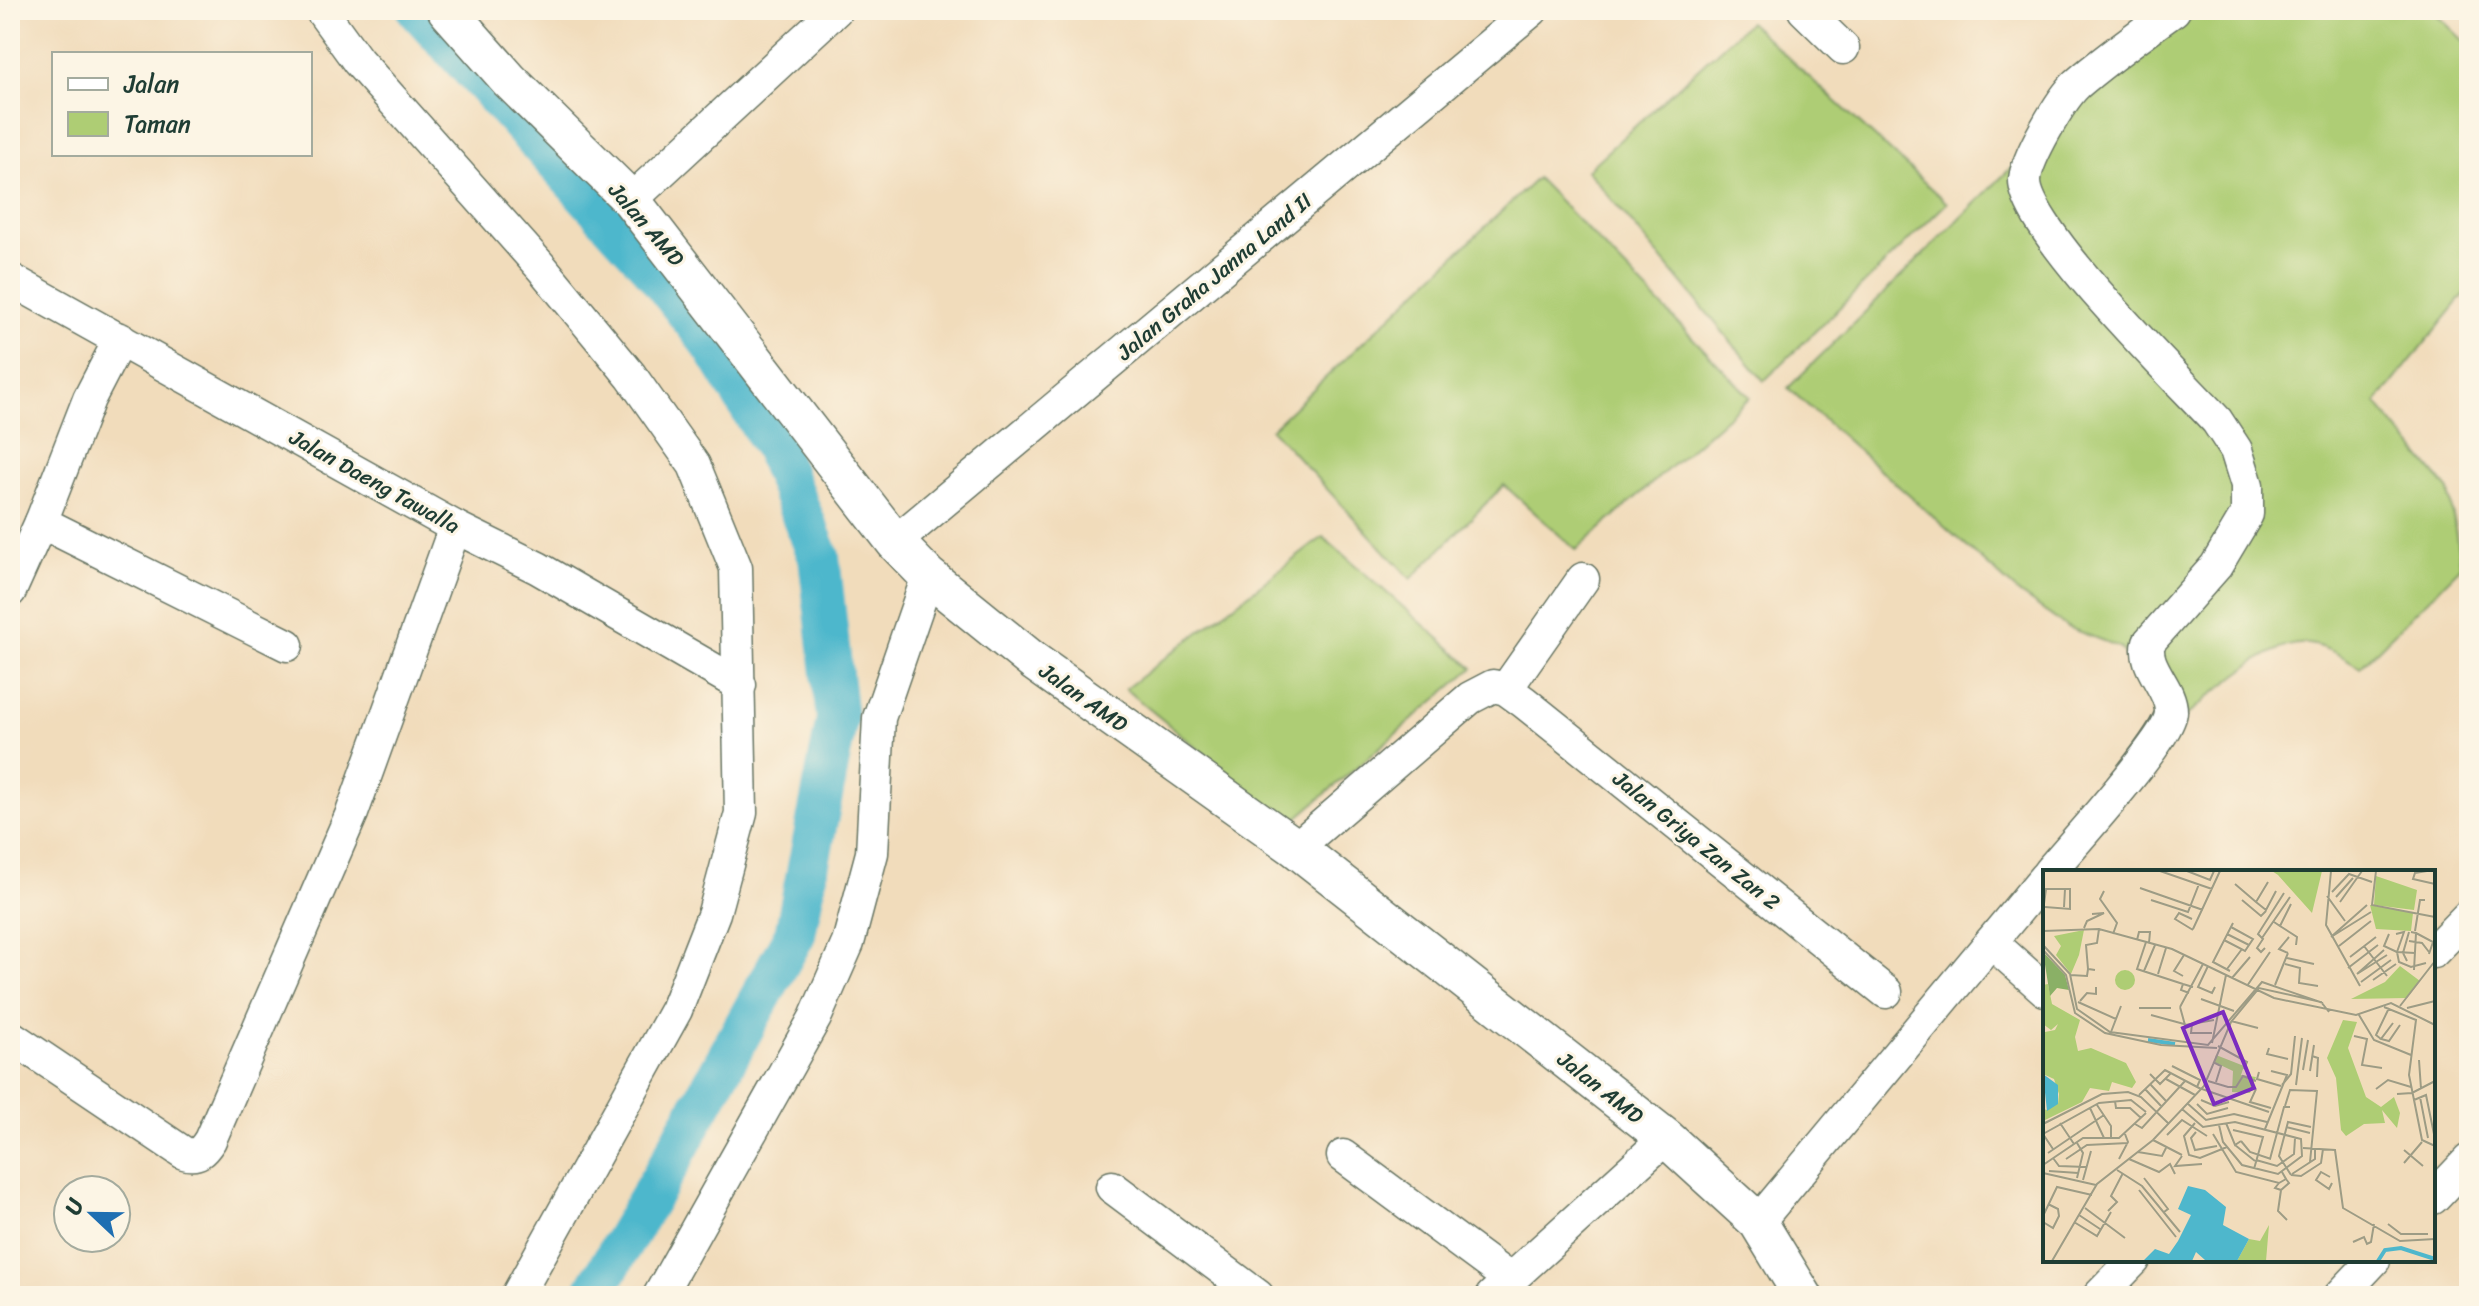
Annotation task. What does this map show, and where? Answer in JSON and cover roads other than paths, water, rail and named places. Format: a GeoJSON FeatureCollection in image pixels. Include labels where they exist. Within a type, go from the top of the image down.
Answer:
{"type":"FeatureCollection","features":[{"type":"Feature","properties":{"kind":"street"},"geometry":{"type":"LineString","coordinates":[[321,10],[358,61],[542,268],[621,364],[694,465],[736,568],[741,813],[714,913],[676,1010],[517,1296]]}},
{"type":"Feature","properties":{"kind":"street","name":"Jalan AMD"},"geometry":{"type":"LineString","coordinates":[[447,10],[509,80],[631,200],[895,542],[928,576],[1033,661],[1296,848],[1666,1138],[1758,1222],[1803,1296]]}},
{"type":"Feature","properties":{"kind":"street"},"geometry":{"type":"LineString","coordinates":[[631,200],[836,10]]}},
{"type":"Feature","properties":{"kind":"street","name":"Jalan Graha Janna Land II"},"geometry":{"type":"LineString","coordinates":[[895,542],[1532,10]]}},
{"type":"Feature","properties":{"kind":"street"},"geometry":{"type":"LineString","coordinates":[[1804,10],[1843,48]]}},
{"type":"Feature","properties":{"kind":"street"},"geometry":{"type":"LineString","coordinates":[[2051,870],[2138,766],[2169,722],[2171,706],[2148,657],[2149,642],[2216,566],[2247,514],[2247,485],[2236,450],[2217,421],[2065,256],[2030,202],[2025,182],[2030,158],[2074,87],[2174,10]]}},
{"type":"Feature","properties":{"kind":"street","name":"Jalan Daeng Tawalla"},"geometry":{"type":"LineString","coordinates":[[10,279],[455,527],[538,568],[740,685]]}},
{"type":"Feature","properties":{"kind":"street"},"geometry":{"type":"LineString","coordinates":[[10,591],[41,522],[89,399],[120,339]]}},
{"type":"Feature","properties":{"kind":"street"},"geometry":{"type":"LineString","coordinates":[[41,522],[287,645]]}},
{"type":"Feature","properties":{"kind":"street"},"geometry":{"type":"LineString","coordinates":[[10,1036],[184,1153],[193,1155],[202,1152],[210,1140],[352,813],[455,527]]}},
{"type":"Feature","properties":{"kind":"street"},"geometry":{"type":"LineString","coordinates":[[659,1296],[815,1018],[848,943],[872,853],[879,718],[928,576]]}},
{"type":"Feature","properties":{"kind":"street"},"geometry":{"type":"LineString","coordinates":[[1296,848],[1470,698],[1493,686],[1506,689],[1583,579]]}},
{"type":"Feature","properties":{"kind":"street","name":"Jalan Griya Zan Zan 2"},"geometry":{"type":"LineString","coordinates":[[1506,689],[1886,992]]}},
{"type":"Feature","properties":{"kind":"street"},"geometry":{"type":"LineString","coordinates":[[1758,1222],[2043,879]]}},
{"type":"Feature","properties":{"kind":"street"},"geometry":{"type":"LineString","coordinates":[[2435,950],[2469,915]]}},
{"type":"Feature","properties":{"kind":"street"},"geometry":{"type":"LineString","coordinates":[[1991,942],[2043,988]]}},
{"type":"Feature","properties":{"kind":"street"},"geometry":{"type":"LineString","coordinates":[[1343,1156],[1502,1288],[1666,1138]]}},
{"type":"Feature","properties":{"kind":"street"},"geometry":{"type":"LineString","coordinates":[[2435,1196],[2469,1160]]}},
{"type":"Feature","properties":{"kind":"street"},"geometry":{"type":"LineString","coordinates":[[1112,1187],[1258,1296]]}},
{"type":"Feature","properties":{"kind":"street"},"geometry":{"type":"LineString","coordinates":[[2099,1296],[2132,1262]]}},
{"type":"Feature","properties":{"kind":"street"},"geometry":{"type":"LineString","coordinates":[[2340,1296],[2372,1262]]}},
{"type":"Feature","properties":{"kind":"waterway"},"geometry":{"type":"LineString","coordinates":[[418,10],[654,270],[713,346],[774,447],[819,557],[837,719],[795,934],[669,1164],[592,1296]]}}]}
